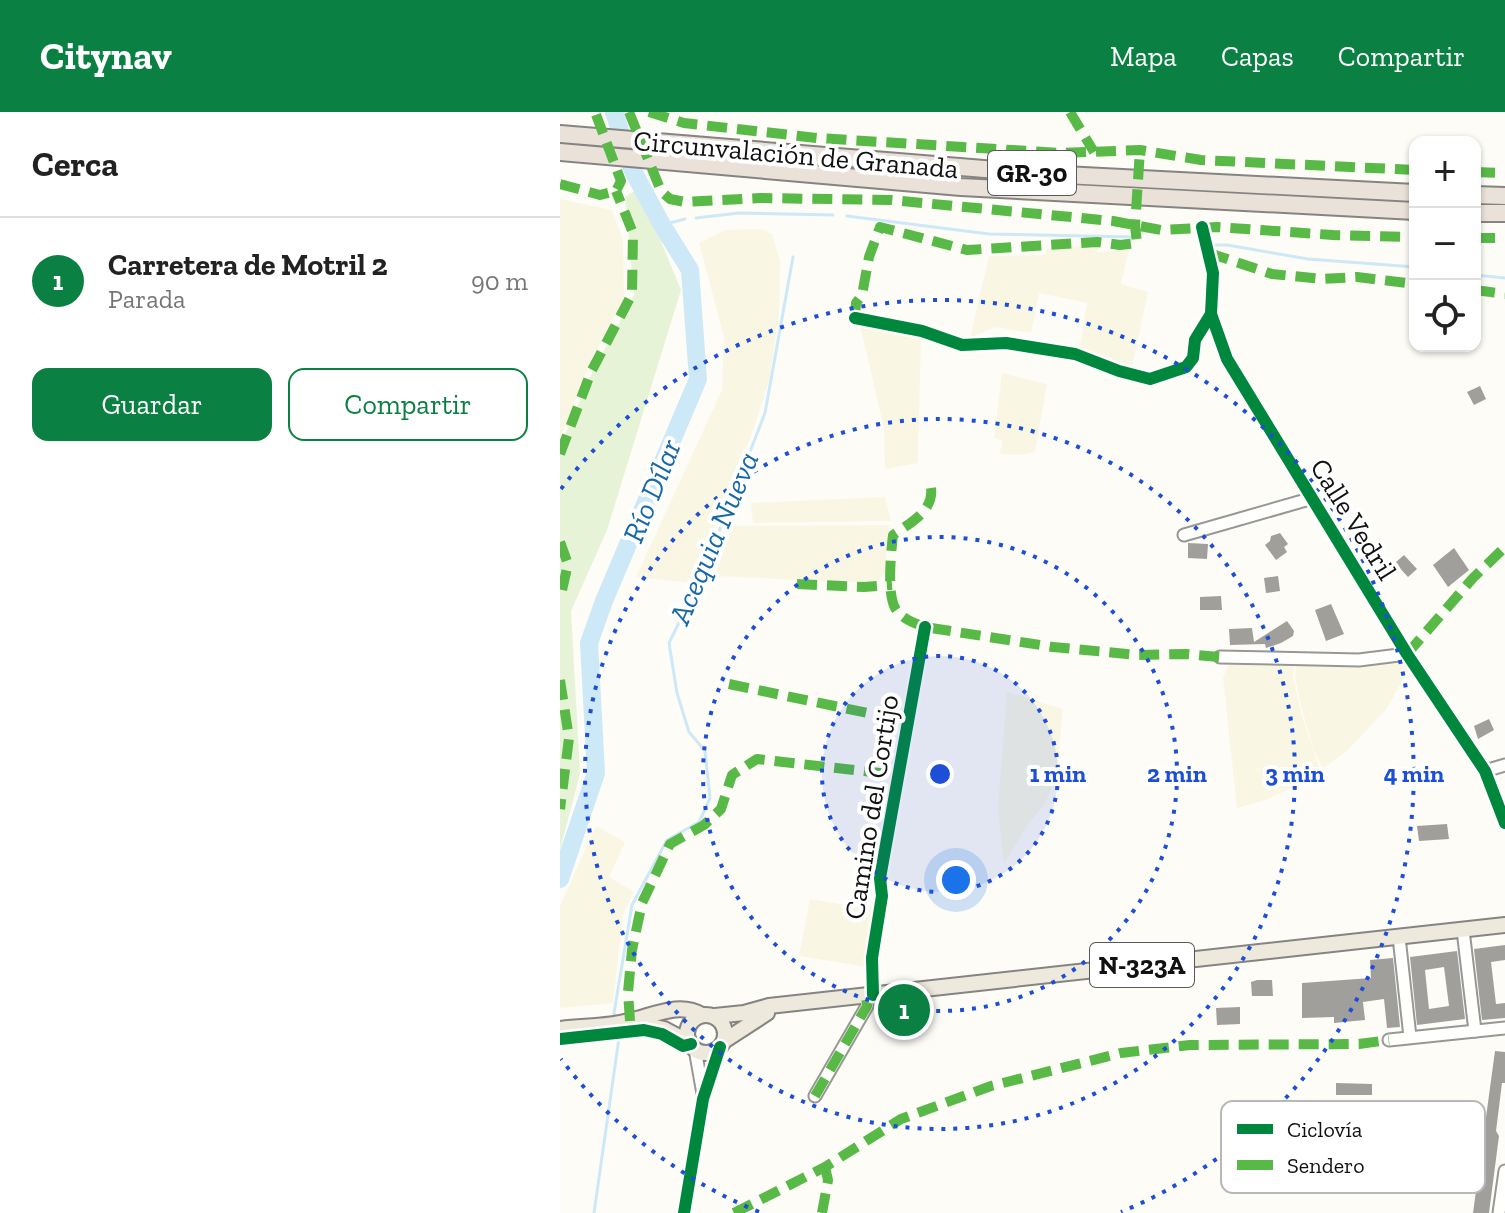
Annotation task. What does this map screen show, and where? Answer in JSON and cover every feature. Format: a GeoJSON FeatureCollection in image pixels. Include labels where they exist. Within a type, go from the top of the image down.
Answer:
{"type":"FeatureCollection","features":[{"type":"Feature","properties":{"kind":"highway","name":"Circunvalación de Granada"},"geometry":{"type":"LineString","coordinates":[[560,134],[1073,176],[1409,193]]}},
{"type":"Feature","properties":{"kind":"highway","name":"Circunvalación de Granada"},"geometry":{"type":"LineString","coordinates":[[560,152],[961,187],[1409,211]]}},
{"type":"Feature","properties":{"kind":"highway"},"geometry":{"type":"LineString","coordinates":[[1481,195],[1505,196]]}},
{"type":"Feature","properties":{"kind":"highway"},"geometry":{"type":"LineString","coordinates":[[1481,213],[1505,213]]}},
{"type":"Feature","properties":{"kind":"main road","name":"N-323A"},"geometry":{"type":"LineString","coordinates":[[560,1029],[627,1022],[675,1009],[695,1010],[709,1016],[744,1013],[769,1006],[1505,925]]}},
{"type":"Feature","properties":{"kind":"main road","name":"N-323A"},"geometry":{"type":"LineString","coordinates":[[627,1022],[664,1029],[709,1053],[779,1006]]}},
{"type":"Feature","properties":{"kind":"main road"},"geometry":{"type":"LineString","coordinates":[[692,1044],[690,1024],[709,1016],[724,1027],[722,1044]]}},
{"type":"Feature","properties":{"kind":"street","name":"Calle Vedril"},"geometry":{"type":"LineString","coordinates":[[1202,227],[1213,273],[1211,314],[1227,359],[1407,654],[1485,771],[1505,823]]}},
{"type":"Feature","properties":{"kind":"street"},"geometry":{"type":"LineString","coordinates":[[855,318],[922,331],[962,345],[1006,343],[1075,354],[1150,379],[1186,367],[1193,358],[1195,340],[1211,314]]}},
{"type":"Feature","properties":{"kind":"street","name":"Calle Vedril"},"geometry":{"type":"LineString","coordinates":[[1184,535],[1313,498]]}},
{"type":"Feature","properties":{"kind":"street","name":"Camino del Cortijo"},"geometry":{"type":"LineString","coordinates":[[870,996],[872,958],[882,896],[880,878],[925,627]]}},
{"type":"Feature","properties":{"kind":"street"},"geometry":{"type":"LineString","coordinates":[[1220,657],[1359,660],[1407,654]]}},
{"type":"Feature","properties":{"kind":"street"},"geometry":{"type":"LineString","coordinates":[[1485,771],[1505,765]]}},
{"type":"Feature","properties":{"kind":"street"},"geometry":{"type":"LineString","coordinates":[[1463,930],[1475,1031]]}},
{"type":"Feature","properties":{"kind":"street"},"geometry":{"type":"LineString","coordinates":[[1399,937],[1410,1037]]}},
{"type":"Feature","properties":{"kind":"street"},"geometry":{"type":"LineString","coordinates":[[815,1096],[870,996]]}},
{"type":"Feature","properties":{"kind":"street"},"geometry":{"type":"LineString","coordinates":[[1389,1040],[1505,1028]]}},
{"type":"Feature","properties":{"kind":"street"},"geometry":{"type":"LineString","coordinates":[[692,1044],[703,1099]]}},
{"type":"Feature","properties":{"kind":"street"},"geometry":{"type":"LineString","coordinates":[[684,1213],[703,1099],[722,1044]]}},
{"type":"Feature","properties":{"kind":"street"},"geometry":{"type":"LineString","coordinates":[[1499,1213],[1505,1171]]}},
{"type":"Feature","properties":{"kind":"shaded area"},"geometry":{"type":"Polygon","coordinates":[[[560,199],[612,210],[623,240],[624,298],[589,365],[560,438],[560,199]]]}},
{"type":"Feature","properties":{"kind":"shaded area"},"geometry":{"type":"Polygon","coordinates":[[[762,229],[772,234],[780,261],[779,315],[769,381],[754,428],[692,583],[636,577],[722,390],[724,337],[699,243],[725,230],[762,229]]]}},
{"type":"Feature","properties":{"kind":"shaded area"},"geometry":{"type":"Polygon","coordinates":[[[1098,244],[1097,252],[1129,250],[1121,284],[1148,292],[1131,371],[1079,352],[1087,303],[1039,293],[1031,333],[996,327],[970,338],[989,256],[1045,255],[1046,249],[1098,244]]]}},
{"type":"Feature","properties":{"kind":"shaded area"},"geometry":{"type":"Polygon","coordinates":[[[859,321],[921,335],[918,463],[885,469],[884,428],[859,321]]]}},
{"type":"Feature","properties":{"kind":"shaded area"},"geometry":{"type":"Polygon","coordinates":[[[1002,373],[1047,384],[1035,452],[1000,454],[1002,440],[994,438],[1002,373]]]}},
{"type":"Feature","properties":{"kind":"shaded area"},"geometry":{"type":"Polygon","coordinates":[[[885,497],[891,521],[753,523],[751,503],[885,497]]]}},
{"type":"Feature","properties":{"kind":"shaded area"},"geometry":{"type":"Polygon","coordinates":[[[889,525],[885,573],[879,581],[863,583],[715,576],[732,526],[889,525]]]}},
{"type":"Feature","properties":{"kind":"shaded area"},"geometry":{"type":"Polygon","coordinates":[[[1402,660],[1409,669],[1387,708],[1348,750],[1323,768],[1314,751],[1301,706],[1295,677],[1296,665],[1333,666],[1402,660]]]}},
{"type":"Feature","properties":{"kind":"shaded area"},"geometry":{"type":"Polygon","coordinates":[[[1228,665],[1294,665],[1293,677],[1301,713],[1320,771],[1308,781],[1265,800],[1237,808],[1223,678],[1228,665]]]}},
{"type":"Feature","properties":{"kind":"shaded area"},"geometry":{"type":"Polygon","coordinates":[[[1007,692],[1063,709],[1057,777],[1044,805],[1004,863],[998,809],[1007,692]]]}},
{"type":"Feature","properties":{"kind":"shaded area"},"geometry":{"type":"Polygon","coordinates":[[[596,826],[625,842],[609,877],[634,892],[623,915],[613,1003],[560,1008],[560,906],[596,826]]]}},
{"type":"Feature","properties":{"kind":"shaded area"},"geometry":{"type":"Polygon","coordinates":[[[810,899],[864,908],[877,904],[867,967],[799,956],[810,899]]]}},
{"type":"Feature","properties":{"kind":"green space"},"geometry":{"type":"Polygon","coordinates":[[[639,188],[681,290],[607,530],[571,611],[580,774],[560,850],[560,446],[592,373],[634,295],[625,197],[639,188]]]}},
{"type":"Feature","properties":{"kind":"building"},"geometry":{"type":"Polygon","coordinates":[[[1480,386],[1486,399],[1474,405],[1467,392],[1480,386]]]}},
{"type":"Feature","properties":{"kind":"building"},"geometry":{"type":"Polygon","coordinates":[[[1280,533],[1288,544],[1284,547],[1287,552],[1276,560],[1265,545],[1271,536],[1280,533]]]}},
{"type":"Feature","properties":{"kind":"building"},"geometry":{"type":"Polygon","coordinates":[[[1188,543],[1208,544],[1207,559],[1188,558],[1188,543]]]}},
{"type":"Feature","properties":{"kind":"building"},"geometry":{"type":"Polygon","coordinates":[[[1454,548],[1469,570],[1448,587],[1433,565],[1454,548]]]}},
{"type":"Feature","properties":{"kind":"building"},"geometry":{"type":"Polygon","coordinates":[[[1404,555],[1417,569],[1408,577],[1395,563],[1404,555]]]}},
{"type":"Feature","properties":{"kind":"building"},"geometry":{"type":"Polygon","coordinates":[[[1278,576],[1280,591],[1266,593],[1264,578],[1278,576]]]}},
{"type":"Feature","properties":{"kind":"building"},"geometry":{"type":"Polygon","coordinates":[[[1221,596],[1222,610],[1200,610],[1200,597],[1221,596]]]}},
{"type":"Feature","properties":{"kind":"building"},"geometry":{"type":"Polygon","coordinates":[[[1331,604],[1344,634],[1326,641],[1315,610],[1331,604]]]}},
{"type":"Feature","properties":{"kind":"building"},"geometry":{"type":"Polygon","coordinates":[[[1287,621],[1294,631],[1293,636],[1281,643],[1266,648],[1265,644],[1230,645],[1229,629],[1252,628],[1254,642],[1287,621]]]}},
{"type":"Feature","properties":{"kind":"building"},"geometry":{"type":"Polygon","coordinates":[[[1489,719],[1494,730],[1478,739],[1474,726],[1489,719]]]}},
{"type":"Feature","properties":{"kind":"building"},"geometry":{"type":"Polygon","coordinates":[[[1447,824],[1449,839],[1419,841],[1417,826],[1447,824]]]}},
{"type":"Feature","properties":{"kind":"building"},"geometry":{"type":"Polygon","coordinates":[[[1505,945],[1505,960],[1491,962],[1496,1004],[1505,1003],[1505,1018],[1482,1020],[1474,949],[1505,945]]]}},
{"type":"Feature","properties":{"kind":"building"},"geometry":{"type":"Polygon","coordinates":[[[1457,951],[1465,1019],[1417,1025],[1410,957],[1457,951]],[[1444,967],[1425,970],[1429,1009],[1449,1006],[1444,967]]]}},
{"type":"Feature","properties":{"kind":"building"},"geometry":{"type":"Polygon","coordinates":[[[1393,958],[1400,1027],[1387,1028],[1384,999],[1363,1002],[1365,1020],[1334,1023],[1334,1017],[1302,1018],[1302,983],[1371,978],[1370,960],[1393,958]]]}},
{"type":"Feature","properties":{"kind":"building"},"geometry":{"type":"Polygon","coordinates":[[[1272,980],[1273,996],[1252,996],[1251,982],[1272,980]]]}},
{"type":"Feature","properties":{"kind":"building"},"geometry":{"type":"Polygon","coordinates":[[[1240,1007],[1240,1024],[1217,1025],[1216,1008],[1240,1007]]]}},
{"type":"Feature","properties":{"kind":"building"},"geometry":{"type":"Polygon","coordinates":[[[1495,1051],[1505,1052],[1505,1083],[1502,1083],[1496,1131],[1499,1136],[1489,1213],[1473,1213],[1476,1193],[1485,1193],[1485,1125],[1495,1051]]]}},
{"type":"Feature","properties":{"kind":"building"},"geometry":{"type":"Polygon","coordinates":[[[1336,1083],[1372,1084],[1372,1095],[1336,1095],[1336,1083]]]}},
{"type":"Feature","properties":{"kind":"waterway","name":"Río Dílar"},"geometry":{"type":"LineString","coordinates":[[560,879],[596,773],[589,643],[698,379],[690,270],[633,171],[614,112]]}},
{"type":"Feature","properties":{"kind":"waterway"},"geometry":{"type":"LineString","coordinates":[[696,218],[739,213],[833,215]]}},
{"type":"Feature","properties":{"kind":"waterway"},"geometry":{"type":"LineString","coordinates":[[847,216],[989,234],[1133,237]]}},
{"type":"Feature","properties":{"kind":"waterway"},"geometry":{"type":"LineString","coordinates":[[662,225],[685,219]]}},
{"type":"Feature","properties":{"kind":"waterway"},"geometry":{"type":"LineString","coordinates":[[1214,245],[1308,259],[1409,267]]}},
{"type":"Feature","properties":{"kind":"waterway","name":"Acequia Nueva"},"geometry":{"type":"LineString","coordinates":[[616,1019],[614,1013],[632,905],[667,840],[699,822],[710,798],[705,751],[689,732],[677,693],[669,643],[701,578],[765,413],[793,257]]}},
{"type":"Feature","properties":{"kind":"waterway"},"geometry":{"type":"LineString","coordinates":[[1481,276],[1505,278]]}},
{"type":"Feature","properties":{"kind":"waterway","name":"Acequia Nueva"},"geometry":{"type":"LineString","coordinates":[[594,1213],[620,1031],[618,1026]]}},
{"type":"Feature","properties":{"kind":"marked path"},"geometry":{"type":"LineString","coordinates":[[560,184],[600,195],[616,191],[621,181],[595,112]]}},
{"type":"Feature","properties":{"kind":"marked path"},"geometry":{"type":"LineString","coordinates":[[629,112],[661,191],[670,199],[685,202],[760,198],[891,200],[1113,221],[1161,230],[1217,227],[1409,237]]}},
{"type":"Feature","properties":{"kind":"marked path"},"geometry":{"type":"LineString","coordinates":[[649,112],[684,123],[817,138],[1061,153],[1140,150],[1201,160],[1409,170]]}},
{"type":"Feature","properties":{"kind":"marked path"},"geometry":{"type":"LineString","coordinates":[[1070,112],[1094,152]]}},
{"type":"Feature","properties":{"kind":"marked path"},"geometry":{"type":"LineString","coordinates":[[855,318],[856,303],[862,295],[869,257],[880,227],[967,250],[1097,242],[1120,245],[1137,243],[1135,226],[1140,150]]}},
{"type":"Feature","properties":{"kind":"marked path"},"geometry":{"type":"LineString","coordinates":[[1481,172],[1505,173]]}},
{"type":"Feature","properties":{"kind":"marked path"},"geometry":{"type":"LineString","coordinates":[[560,454],[591,372],[632,294],[633,233],[616,191]]}},
{"type":"Feature","properties":{"kind":"marked path"},"geometry":{"type":"LineString","coordinates":[[1481,238],[1505,238]]}},
{"type":"Feature","properties":{"kind":"marked path"},"geometry":{"type":"LineString","coordinates":[[1209,253],[1272,274],[1322,279],[1357,277],[1409,283]]}},
{"type":"Feature","properties":{"kind":"marked path"},"geometry":{"type":"LineString","coordinates":[[1481,291],[1505,294]]}},
{"type":"Feature","properties":{"kind":"marked path"},"geometry":{"type":"LineString","coordinates":[[931,488],[925,510],[893,535],[891,596],[897,611],[906,619],[925,627],[1053,647],[1138,655],[1220,657]]}},
{"type":"Feature","properties":{"kind":"marked path"},"geometry":{"type":"LineString","coordinates":[[560,542],[568,564],[560,599]]}},
{"type":"Feature","properties":{"kind":"marked path"},"geometry":{"type":"LineString","coordinates":[[1407,654],[1473,578],[1505,547]]}},
{"type":"Feature","properties":{"kind":"marked path"},"geometry":{"type":"LineString","coordinates":[[797,584],[892,585]]}},
{"type":"Feature","properties":{"kind":"marked path"},"geometry":{"type":"LineString","coordinates":[[560,680],[569,738],[560,809]]}},
{"type":"Feature","properties":{"kind":"marked path"},"geometry":{"type":"LineString","coordinates":[[729,684],[906,721]]}},
{"type":"Feature","properties":{"kind":"marked path"},"geometry":{"type":"LineString","coordinates":[[630,1021],[628,992],[632,950],[642,903],[670,844],[704,825],[721,809],[732,775],[757,759],[898,775]]}},
{"type":"Feature","properties":{"kind":"marked path"},"geometry":{"type":"LineString","coordinates":[[815,1096],[867,1006],[866,996]]}},
{"type":"Feature","properties":{"kind":"marked path"},"geometry":{"type":"LineString","coordinates":[[734,1213],[825,1167],[901,1119],[991,1086],[1121,1053],[1190,1045],[1359,1044],[1389,1040]]}},
{"type":"Feature","properties":{"kind":"marked path"},"geometry":{"type":"LineString","coordinates":[[822,1213],[828,1180],[825,1167]]}},
{"type":"Feature","properties":{"kind":"cycle path"},"geometry":{"type":"LineString","coordinates":[[1202,227],[1213,273],[1211,314],[1227,359],[1407,654],[1485,771],[1505,823]]}},
{"type":"Feature","properties":{"kind":"cycle path"},"geometry":{"type":"LineString","coordinates":[[855,318],[922,331],[962,345],[1006,343],[1075,354],[1150,379],[1186,367],[1193,358],[1195,340],[1211,314]]}},
{"type":"Feature","properties":{"kind":"cycle path"},"geometry":{"type":"LineString","coordinates":[[873,995],[872,958],[882,896],[880,878],[925,627]]}},
{"type":"Feature","properties":{"kind":"cycle path"},"geometry":{"type":"LineString","coordinates":[[560,1039],[644,1030],[662,1034],[683,1046],[691,1044]]}},
{"type":"Feature","properties":{"kind":"cycle path"},"geometry":{"type":"LineString","coordinates":[[684,1213],[703,1099],[720,1047]]}},
{"type":"Feature","properties":{"kind":"place","name":"Carretera de Motril 2"},"geometry":{"type":"Point","coordinates":[904,1010]}}]}
